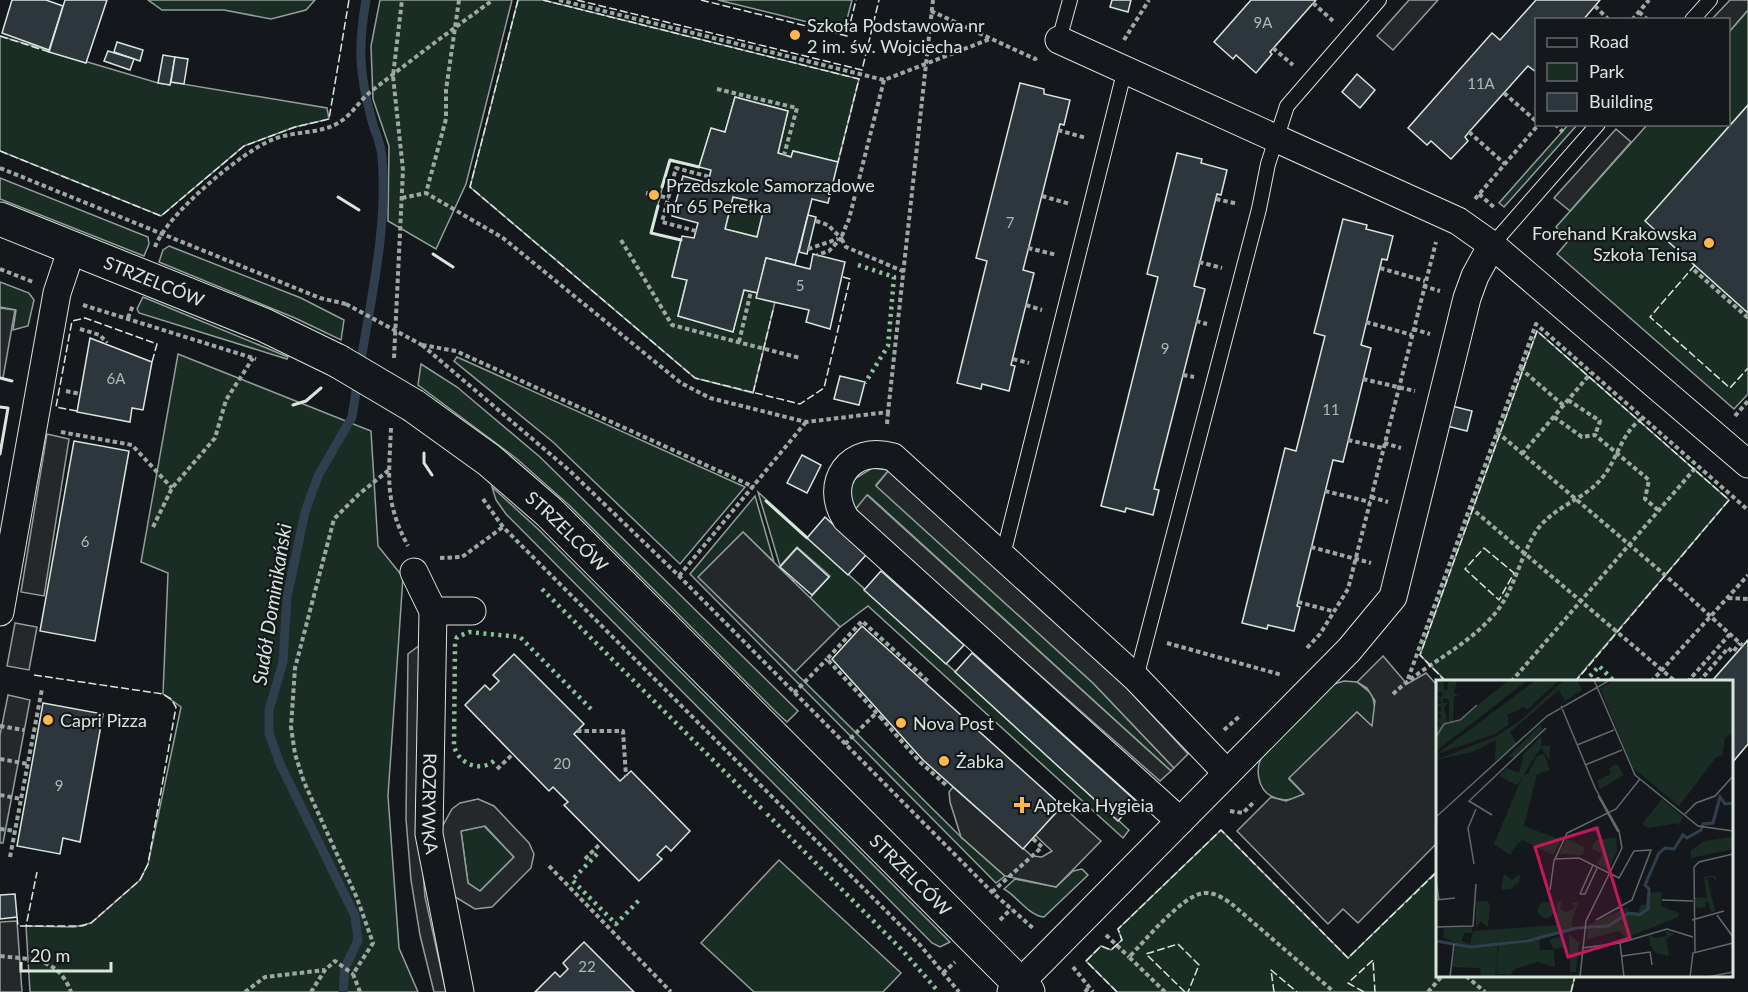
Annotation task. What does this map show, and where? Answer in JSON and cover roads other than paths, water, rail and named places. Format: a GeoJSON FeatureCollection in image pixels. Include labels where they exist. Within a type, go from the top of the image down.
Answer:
{"type":"FeatureCollection","features":[{"type":"Feature","properties":{"kind":"street"},"geometry":{"type":"LineString","coordinates":[[1059,40],[1458,221],[1492,245],[1748,464]]}},
{"type":"Feature","properties":{"kind":"street","name":"STRZELCÓW"},"geometry":{"type":"LineString","coordinates":[[0,219],[264,326],[338,361],[403,415],[489,460],[549,512],[1020,989]]}},
{"type":"Feature","properties":{"kind":"street"},"geometry":{"type":"LineString","coordinates":[[1020,989],[1180,821],[1349,650],[1394,597],[1471,287],[1492,245]]}},
{"type":"Feature","properties":{"kind":"street"},"geometry":{"type":"LineString","coordinates":[[0,612],[57,293],[72,248]]}},
{"type":"Feature","properties":{"kind":"street"},"geometry":{"type":"LineString","coordinates":[[1180,821],[846,519],[838,506],[837,488],[846,469],[863,454],[879,453],[893,457],[1136,678],[1227,773]]}},
{"type":"Feature","properties":{"kind":"street","name":"ROZRYWKA"},"geometry":{"type":"LineString","coordinates":[[412,560],[433,611],[429,834],[460,992]]}},
{"type":"Feature","properties":{"kind":"street"},"geometry":{"type":"LineString","coordinates":[[433,611],[472,611]]}},
{"type":"Feature","properties":{"kind":"lane"},"geometry":{"type":"LineString","coordinates":[[1059,40],[1070,0]]}},
{"type":"Feature","properties":{"kind":"lane"},"geometry":{"type":"LineString","coordinates":[[1136,678],[1276,138],[1287,106],[1308,79],[1379,0]]}},
{"type":"Feature","properties":{"kind":"lane"},"geometry":{"type":"LineString","coordinates":[[1694,18],[1710,0]]}},
{"type":"Feature","properties":{"kind":"lane"},"geometry":{"type":"LineString","coordinates":[[1003,555],[1106,144],[1118,65]]}},
{"type":"Feature","properties":{"kind":"lane"},"geometry":{"type":"LineString","coordinates":[[1492,245],[1596,126]]}},
{"type":"Feature","properties":{"kind":"waterway","name":"Sudół Dominikański"},"geometry":{"type":"LineString","coordinates":[[360,366],[381,236],[383,209],[381,152],[362,73],[361,45],[366,0]]}},
{"type":"Feature","properties":{"kind":"waterway","name":"Sudół Dominikański"},"geometry":{"type":"LineString","coordinates":[[343,992],[345,968],[358,940],[355,916],[280,764],[269,733],[269,710],[283,662],[287,597],[305,512],[318,476],[352,417],[358,379]]}},
{"type":"Feature","properties":{"kind":"place","name":"Szkoła Podstawowa nr 2 im. św. Wojciecha"},"geometry":{"type":"Point","coordinates":[795,35]}},
{"type":"Feature","properties":{"kind":"place","name":"Przedszkole Samorządowe nr 65 Perełka"},"geometry":{"type":"Point","coordinates":[654,195]}},
{"type":"Feature","properties":{"kind":"place","name":"Forehand Krakowska Szkoła Tenisa"},"geometry":{"type":"Point","coordinates":[1709,243]}},
{"type":"Feature","properties":{"kind":"place","name":"Capri Pizza"},"geometry":{"type":"Point","coordinates":[48,720]}},
{"type":"Feature","properties":{"kind":"place","name":"Nova Post"},"geometry":{"type":"Point","coordinates":[901,723]}},
{"type":"Feature","properties":{"kind":"place","name":"Żabka"},"geometry":{"type":"Point","coordinates":[944,761]}},
{"type":"Feature","properties":{"kind":"place","name":"Apteka Hygieia"},"geometry":{"type":"Point","coordinates":[1022,805]}}]}
